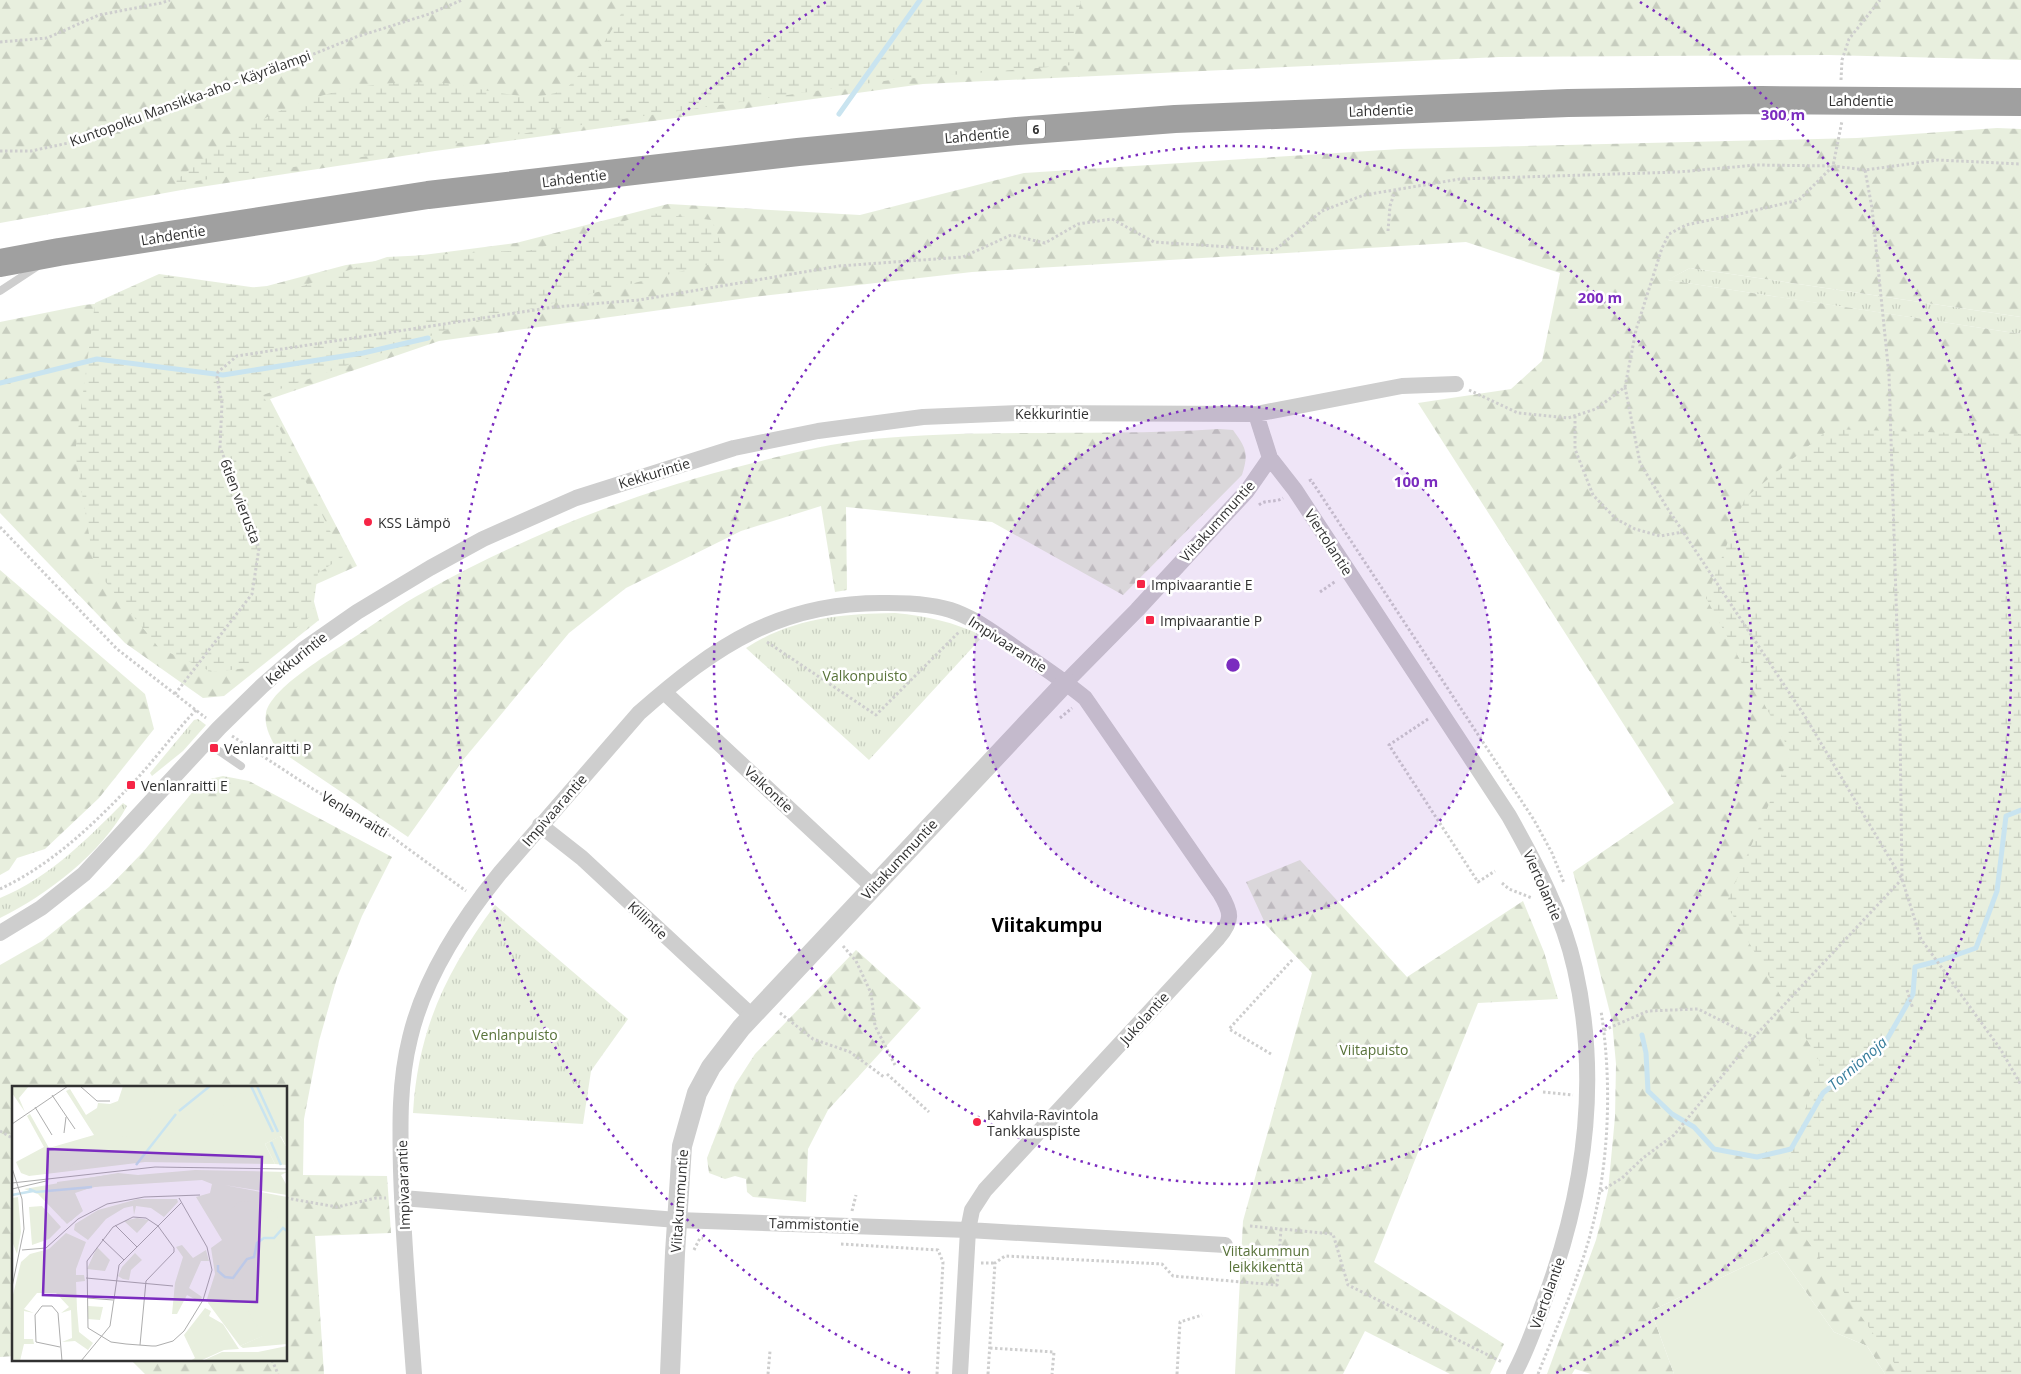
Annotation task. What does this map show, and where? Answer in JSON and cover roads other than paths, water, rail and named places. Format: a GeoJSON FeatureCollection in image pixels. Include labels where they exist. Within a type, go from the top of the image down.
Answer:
{"type":"FeatureCollection","features":[{"type":"Feature","properties":{"kind":"highway","name":"Lahdentie"},"geometry":{"type":"LineString","coordinates":[[0,263],[59,252],[438,194],[798,152],[1017,131],[1184,119],[1568,103],[1781,100],[2021,102]]}},
{"type":"Feature","properties":{"kind":"street","name":"Kekkurintie"},"geometry":{"type":"LineString","coordinates":[[0,933],[41,908],[84,874],[206,742],[262,686],[304,649],[357,612],[430,568],[483,539],[576,498],[725,451],[818,431],[923,417],[1019,413],[1256,414],[1402,386],[1456,384]]}},
{"type":"Feature","properties":{"kind":"street"},"geometry":{"type":"LineString","coordinates":[[1256,414],[1270,458]]}},
{"type":"Feature","properties":{"kind":"street","name":"Viitakummuntie"},"geometry":{"type":"LineString","coordinates":[[670,1374],[682,1146],[697,1093],[711,1067],[741,1028],[1066,682],[1137,610],[1247,491],[1270,458]]}},
{"type":"Feature","properties":{"kind":"street","name":"Viertolantie"},"geometry":{"type":"LineString","coordinates":[[1270,458],[1295,490],[1509,816],[1539,872],[1559,920],[1575,968],[1584,1022],[1588,1072],[1585,1148],[1570,1225],[1560,1260],[1507,1371]]}},
{"type":"Feature","properties":{"kind":"street","name":"Impivaarantie"},"geometry":{"type":"LineString","coordinates":[[414,1374],[402,1198],[400,1108],[404,1064],[417,1014],[442,959],[478,900],[540,824],[639,714],[664,692],[722,648],[751,631],[798,613],[823,607],[869,603],[923,605],[953,610],[976,620],[1066,682]]}},
{"type":"Feature","properties":{"kind":"street","name":"Jukolantie"},"geometry":{"type":"LineString","coordinates":[[960,1374],[968,1230],[972,1210],[985,1190],[1218,938],[1230,919],[1229,907],[1220,893],[1085,698],[1066,682]]}},
{"type":"Feature","properties":{"kind":"street","name":"Valkontie"},"geometry":{"type":"LineString","coordinates":[[664,692],[873,887]]}},
{"type":"Feature","properties":{"kind":"street","name":"Killintie"},"geometry":{"type":"LineString","coordinates":[[540,824],[582,858],[753,1017]]}},
{"type":"Feature","properties":{"kind":"street","name":"Tammistontie"},"geometry":{"type":"LineString","coordinates":[[402,1198],[677,1220],[968,1230],[1226,1245]]}},
{"type":"Feature","properties":{"kind":"lane"},"geometry":{"type":"LineString","coordinates":[[0,292],[59,252]]}},
{"type":"Feature","properties":{"kind":"lane"},"geometry":{"type":"LineString","coordinates":[[206,742],[241,766]]}},
{"type":"Feature","properties":{"kind":"waterway"},"geometry":{"type":"LineString","coordinates":[[839,114],[920,0]]}},
{"type":"Feature","properties":{"kind":"waterway"},"geometry":{"type":"LineString","coordinates":[[0,383],[97,359],[223,375],[363,353],[428,338]]}},
{"type":"Feature","properties":{"kind":"waterway","name":"Tornionoja"},"geometry":{"type":"LineString","coordinates":[[1642,1035],[1646,1053],[1648,1091],[1672,1114],[1694,1127],[1714,1149],[1757,1157],[1791,1149],[1823,1093],[1886,1041],[1913,994],[1915,967],[1976,948],[1997,891],[2006,816],[2021,810]]}},
{"type":"Feature","properties":{"kind":"place","name":"KSS Lämpö"},"geometry":{"type":"Point","coordinates":[368,522]}},
{"type":"Feature","properties":{"kind":"place","name":"Impivaarantie E"},"geometry":{"type":"Point","coordinates":[1141,584]}},
{"type":"Feature","properties":{"kind":"place","name":"Impivaarantie P"},"geometry":{"type":"Point","coordinates":[1150,620]}},
{"type":"Feature","properties":{"kind":"place","name":"Venlanraitti P"},"geometry":{"type":"Point","coordinates":[214,748]}},
{"type":"Feature","properties":{"kind":"place","name":"Venlanraitti E"},"geometry":{"type":"Point","coordinates":[131,785]}},
{"type":"Feature","properties":{"kind":"place","name":"Kahvila-Ravintola Tankkauspiste"},"geometry":{"type":"Point","coordinates":[977,1122]}},
{"type":"Feature","properties":{"kind":"district","name":"Viitakumpu"},"geometry":{"type":"Point","coordinates":[1047,925]}},
{"type":"Feature","properties":{"kind":"park label","name":"Valkonpuisto"},"geometry":{"type":"Point","coordinates":[865,675]}},
{"type":"Feature","properties":{"kind":"park label","name":"Venlanpuisto"},"geometry":{"type":"Point","coordinates":[515,1034]}},
{"type":"Feature","properties":{"kind":"park label","name":"Viitapuisto"},"geometry":{"type":"Point","coordinates":[1374,1049]}},
{"type":"Feature","properties":{"kind":"park label","name":"Viitakummun leikkikenttä"},"geometry":{"type":"Point","coordinates":[1266,1258]}}]}
